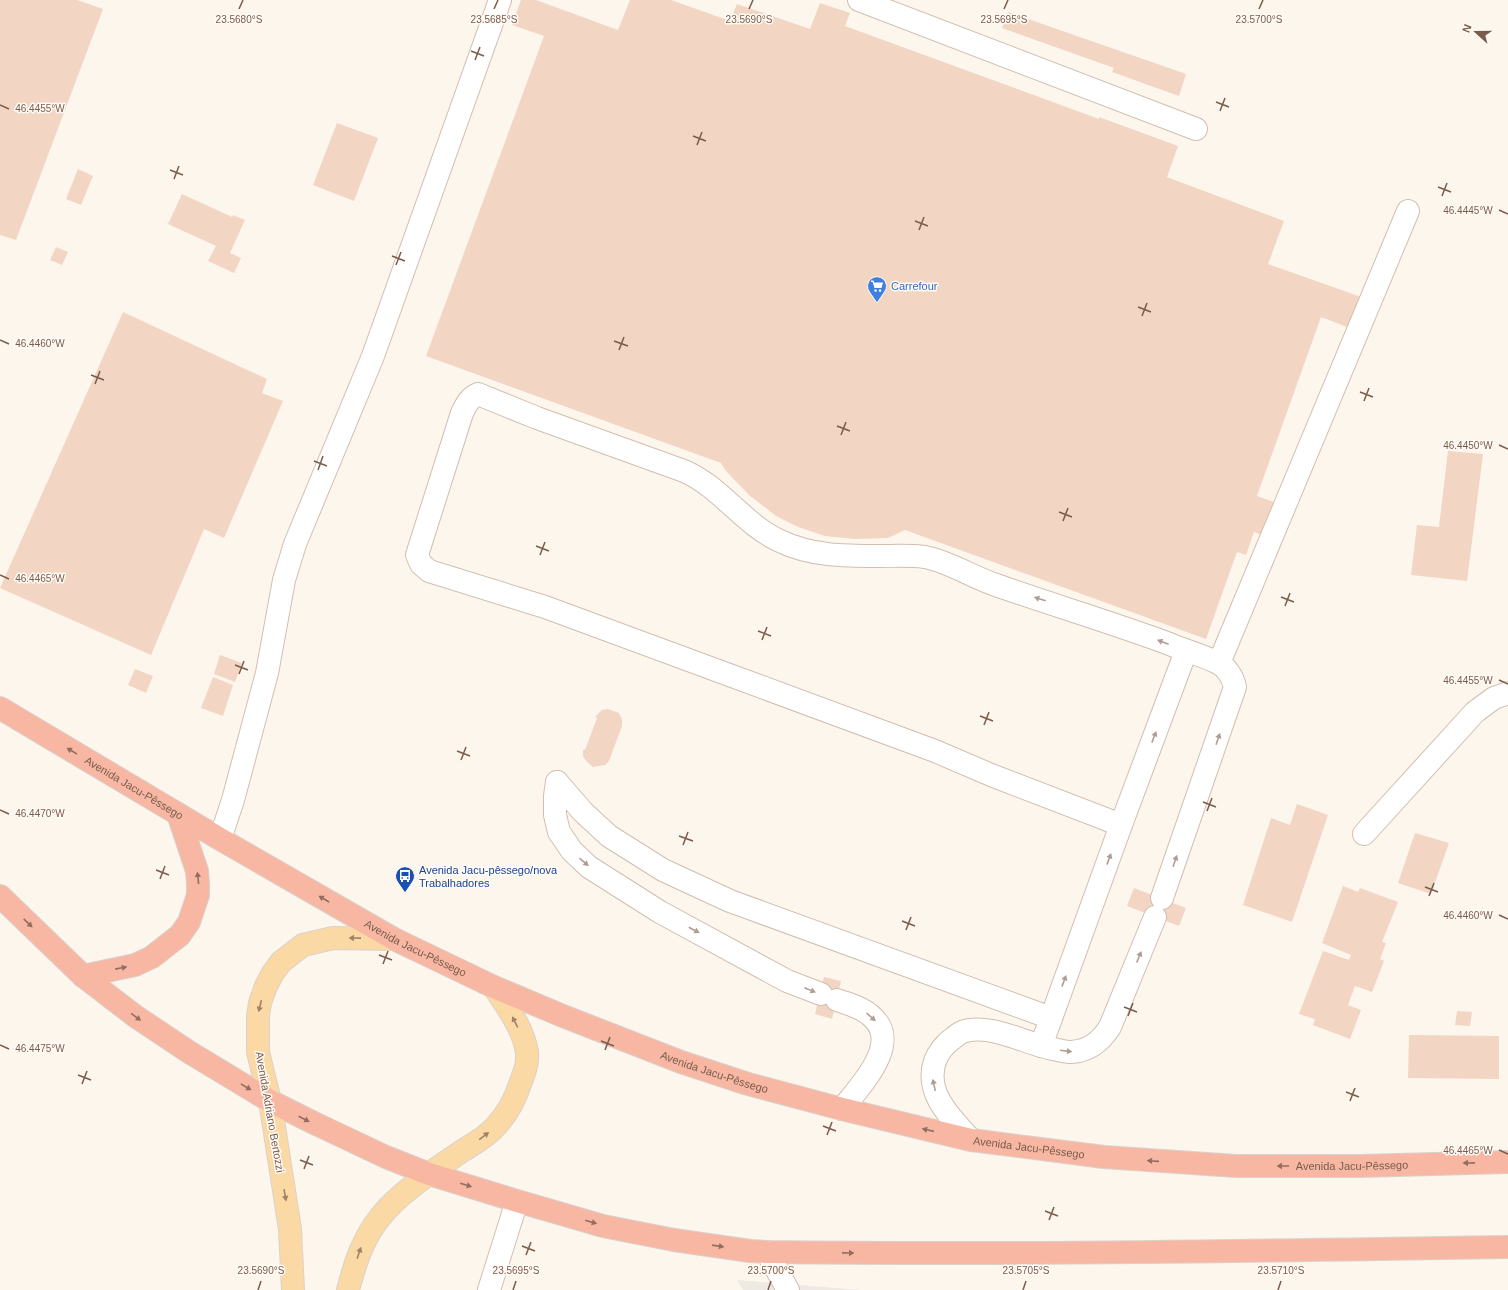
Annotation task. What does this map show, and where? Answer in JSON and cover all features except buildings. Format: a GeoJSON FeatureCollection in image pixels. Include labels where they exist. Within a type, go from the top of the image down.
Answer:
{"type":"FeatureCollection","features":[{"type":"Feature","properties":{"kind":"highway","name":"Avenida Jacu-Pêssego"},"geometry":{"type":"LineString","coordinates":[[0,708],[220,839],[394,939],[494,987],[563,1016],[681,1062],[748,1084],[842,1109],[970,1140],[1104,1157],[1236,1166],[1360,1166],[1508,1162]]}},
{"type":"Feature","properties":{"kind":"highway"},"geometry":{"type":"LineString","coordinates":[[83,976],[135,965],[152,957],[180,935],[189,922],[198,895],[197,871],[178,814]]}},
{"type":"Feature","properties":{"kind":"highway"},"geometry":{"type":"LineString","coordinates":[[0,896],[83,976],[141,1020],[189,1052],[270,1101],[386,1157],[429,1174],[603,1226],[674,1240],[767,1252],[916,1254],[1508,1247]]}},
{"type":"Feature","properties":{"kind":"highway"},"geometry":{"type":"LineString","coordinates":[[1345,1249],[1364,1237],[1438,1232],[1508,1232]]}},
{"type":"Feature","properties":{"kind":"main road","name":"Avenida Adriano Bertozzi"},"geometry":{"type":"LineString","coordinates":[[293,1290],[290,1228],[270,1101],[258,1052],[258,1016],[266,986],[277,967],[292,952],[303,945],[333,938],[394,939]]}},
{"type":"Feature","properties":{"kind":"main road"},"geometry":{"type":"LineString","coordinates":[[348,1290],[362,1245],[370,1230],[382,1214],[429,1174],[495,1128],[506,1115],[512,1103],[526,1068],[527,1052],[515,1020],[494,987]]}},
{"type":"Feature","properties":{"kind":"lane"},"geometry":{"type":"LineString","coordinates":[[220,839],[233,800],[267,673],[284,580],[295,544],[374,356],[500,0]]}},
{"type":"Feature","properties":{"kind":"lane"},"geometry":{"type":"LineString","coordinates":[[859,0],[1196,128]]}},
{"type":"Feature","properties":{"kind":"lane"},"geometry":{"type":"LineString","coordinates":[[1219,663],[1408,211]]}},
{"type":"Feature","properties":{"kind":"lane"},"geometry":{"type":"LineString","coordinates":[[970,1140],[945,1111],[937,1096],[933,1082],[936,1060],[947,1043],[961,1032],[979,1029],[1069,1052],[1082,1051],[1097,1043],[1104,1036],[1110,1027],[1158,908],[1235,687],[1234,679],[1219,663],[1126,628],[994,585],[937,560],[922,557],[849,556],[826,554],[780,541],[741,514],[697,476],[478,394],[472,396],[469,400],[462,413],[418,555],[421,564],[429,570],[545,608],[740,678],[1121,825]]}},
{"type":"Feature","properties":{"kind":"lane"},"geometry":{"type":"LineString","coordinates":[[1041,1046],[1186,651]]}},
{"type":"Feature","properties":{"kind":"lane"},"geometry":{"type":"LineString","coordinates":[[1364,834],[1475,712],[1494,698],[1508,693]]}},
{"type":"Feature","properties":{"kind":"lane"},"geometry":{"type":"LineString","coordinates":[[842,1109],[873,1069],[879,1056],[883,1040],[882,1029],[876,1020],[862,1009],[787,981],[660,912],[590,867],[572,852],[559,832],[555,815],[557,782],[583,812],[610,836],[663,870],[730,901],[1051,1018]]}},
{"type":"Feature","properties":{"kind":"lane"},"geometry":{"type":"LineString","coordinates":[[489,1290],[517,1201]]}},
{"type":"Feature","properties":{"kind":"lane"},"geometry":{"type":"LineString","coordinates":[[767,1252],[788,1290]]}},
{"type":"Feature","properties":{"kind":"shaded area"},"geometry":{"type":"Polygon","coordinates":[[[737,1280],[861,1290],[743,1290],[737,1280]]]}},
{"type":"Feature","properties":{"kind":"place","name":"Carrefour"},"geometry":{"type":"Point","coordinates":[877,303]}},
{"type":"Feature","properties":{"kind":"place","name":"Avenida Jacu-pêssego/nova Trabalhadores"},"geometry":{"type":"Point","coordinates":[405,893]}}]}
